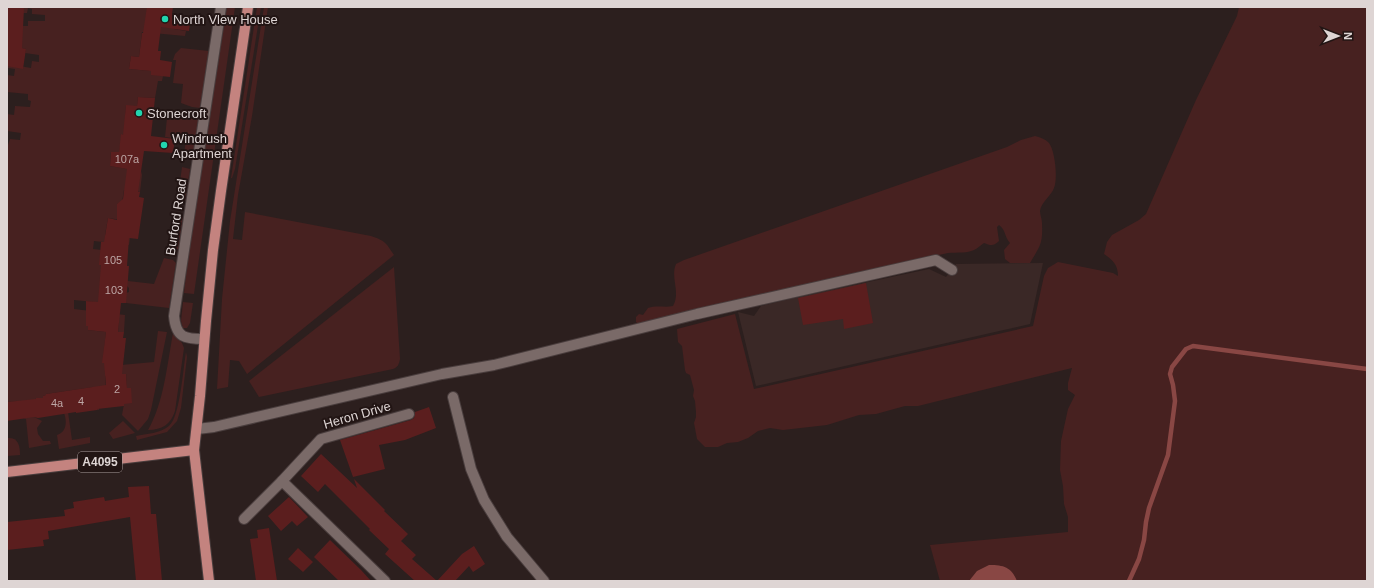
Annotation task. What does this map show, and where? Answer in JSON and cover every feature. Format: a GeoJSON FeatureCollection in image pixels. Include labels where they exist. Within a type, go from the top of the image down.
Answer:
{"type":"FeatureCollection","features":[{"type":"Feature","properties":{"kind":"main road"},"geometry":{"type":"LineString","coordinates":[[209,581],[194,450],[204,339],[221,191],[248,7]]}},
{"type":"Feature","properties":{"kind":"main road","name":"A4095"},"geometry":{"type":"LineString","coordinates":[[7,472],[194,450]]}},
{"type":"Feature","properties":{"kind":"street","name":"Burford Road"},"geometry":{"type":"LineString","coordinates":[[204,339],[190,339],[182,335],[175,323],[174,316],[221,7]]}},
{"type":"Feature","properties":{"kind":"street"},"geometry":{"type":"LineString","coordinates":[[197,429],[222,425],[442,374],[494,365],[697,314],[936,260],[952,270]]}},
{"type":"Feature","properties":{"kind":"street"},"geometry":{"type":"LineString","coordinates":[[453,397],[469,464],[484,500],[507,537],[544,581]]}},
{"type":"Feature","properties":{"kind":"street","name":"Heron Drive"},"geometry":{"type":"LineString","coordinates":[[244,519],[321,439],[409,414]]}},
{"type":"Feature","properties":{"kind":"street"},"geometry":{"type":"LineString","coordinates":[[282,480],[385,581]]}},
{"type":"Feature","properties":{"kind":"shaded area"},"geometry":{"type":"Polygon","coordinates":[[[23,7],[147,7],[175,25],[174,29],[186,31],[185,36],[142,32],[139,57],[131,56],[129,69],[151,71],[163,76],[162,81],[158,81],[155,98],[138,97],[137,106],[126,106],[125,118],[129,136],[122,135],[119,152],[111,152],[110,166],[141,171],[142,175],[140,192],[124,190],[122,202],[117,204],[121,220],[108,218],[105,235],[130,238],[129,245],[94,241],[93,249],[111,251],[102,265],[128,281],[154,284],[164,258],[173,260],[176,263],[169,308],[126,303],[126,293],[129,292],[129,288],[127,286],[104,303],[74,300],[74,309],[125,315],[124,332],[118,332],[119,322],[89,319],[88,330],[106,332],[103,360],[121,365],[154,362],[158,331],[167,332],[148,419],[138,431],[122,415],[127,388],[126,374],[105,376],[106,389],[98,389],[99,410],[97,410],[94,387],[46,394],[43,398],[36,398],[34,417],[42,421],[37,428],[38,434],[43,441],[50,441],[51,444],[29,448],[26,419],[23,418],[21,401],[7,402],[7,145],[10,139],[20,140],[21,133],[7,131],[7,114],[14,115],[15,106],[30,107],[31,101],[28,100],[28,94],[7,92],[7,75],[14,76],[15,69],[8,68],[8,64],[31,68],[32,61],[39,62],[39,55],[25,53],[26,49],[16,47],[23,26],[28,26],[28,21],[45,21],[45,15],[32,14],[32,9],[28,8],[27,13],[22,13],[23,7]]]}},
{"type":"Feature","properties":{"kind":"shaded area"},"geometry":{"type":"Polygon","coordinates":[[[227,7],[235,7],[194,294],[184,293],[190,240],[227,7]]]}},
{"type":"Feature","properties":{"kind":"shaded area"},"geometry":{"type":"Polygon","coordinates":[[[257,7],[261,7],[235,169],[231,178],[257,7]]]}},
{"type":"Feature","properties":{"kind":"shaded area"},"geometry":{"type":"Polygon","coordinates":[[[264,7],[268,7],[252,116],[238,195],[233,239],[242,240],[245,212],[371,236],[380,239],[385,243],[394,255],[247,374],[239,361],[230,360],[228,387],[217,389],[222,299],[230,221],[264,7]]]}},
{"type":"Feature","properties":{"kind":"shaded area"},"geometry":{"type":"Polygon","coordinates":[[[1239,7],[1367,7],[1367,581],[940,581],[930,545],[1068,532],[1068,517],[1064,504],[1060,470],[1061,441],[1068,409],[1075,395],[1068,390],[1068,383],[1072,368],[918,406],[905,406],[876,414],[859,415],[827,425],[783,430],[770,428],[758,431],[748,438],[738,442],[727,443],[718,447],[705,447],[697,439],[694,423],[696,412],[693,396],[694,390],[690,375],[686,373],[685,370],[682,346],[678,342],[677,329],[735,314],[754,389],[1033,326],[1044,276],[1048,268],[1058,262],[1113,273],[1118,276],[1114,263],[1104,254],[1107,242],[1112,235],[1139,220],[1146,214],[1196,100],[1237,16],[1239,7]]]}},
{"type":"Feature","properties":{"kind":"shaded area"},"geometry":{"type":"Polygon","coordinates":[[[181,48],[209,51],[200,108],[181,103],[183,84],[173,83],[176,60],[173,60],[175,54],[181,48]]]}},
{"type":"Feature","properties":{"kind":"shaded area"},"geometry":{"type":"Polygon","coordinates":[[[181,115],[199,116],[193,155],[184,154],[186,140],[165,137],[167,118],[181,119],[181,115]]]}},
{"type":"Feature","properties":{"kind":"shaded area"},"geometry":{"type":"Polygon","coordinates":[[[1035,136],[1046,140],[1051,147],[1054,158],[1056,178],[1053,191],[1041,208],[1041,240],[1030,263],[1010,263],[1005,259],[1004,250],[1010,243],[1003,229],[999,225],[997,227],[999,241],[997,243],[994,245],[989,245],[984,243],[970,252],[948,253],[815,282],[638,324],[636,322],[636,317],[639,314],[643,315],[648,308],[673,306],[676,296],[674,269],[676,264],[684,260],[1035,136]]]}},
{"type":"Feature","properties":{"kind":"shaded area"},"geometry":{"type":"Polygon","coordinates":[[[182,167],[190,169],[185,201],[183,203],[177,203],[182,167]]]}},
{"type":"Feature","properties":{"kind":"shaded area"},"geometry":{"type":"Polygon","coordinates":[[[175,215],[180,215],[183,218],[178,249],[169,251],[175,215]]]}},
{"type":"Feature","properties":{"kind":"shaded area"},"geometry":{"type":"Polygon","coordinates":[[[1043,263],[1030,324],[756,386],[738,312],[754,316],[761,306],[929,269],[946,277],[956,264],[1043,263]]]}},
{"type":"Feature","properties":{"kind":"shaded area"},"geometry":{"type":"Polygon","coordinates":[[[394,267],[400,359],[397,366],[393,369],[259,397],[249,381],[394,267]]]}},
{"type":"Feature","properties":{"kind":"shaded area"},"geometry":{"type":"Polygon","coordinates":[[[183,302],[193,303],[190,323],[187,328],[183,328],[181,321],[183,302]]]}},
{"type":"Feature","properties":{"kind":"shaded area"},"geometry":{"type":"Polygon","coordinates":[[[173,333],[182,343],[184,348],[175,411],[168,423],[158,429],[148,430],[158,408],[167,370],[173,333]]]}},
{"type":"Feature","properties":{"kind":"shaded area"},"geometry":{"type":"Polygon","coordinates":[[[186,352],[187,357],[181,408],[177,421],[167,432],[137,440],[136,436],[162,430],[169,426],[173,421],[178,403],[186,352]]]}},
{"type":"Feature","properties":{"kind":"shaded area"},"geometry":{"type":"Polygon","coordinates":[[[68,412],[72,440],[90,437],[90,443],[59,449],[57,435],[64,429],[66,419],[64,413],[68,412]]]}},
{"type":"Feature","properties":{"kind":"shaded area"},"geometry":{"type":"Polygon","coordinates":[[[123,421],[135,433],[113,439],[109,433],[123,421]]]}},
{"type":"Feature","properties":{"kind":"shaded area"},"geometry":{"type":"Polygon","coordinates":[[[7,438],[14,439],[18,442],[20,455],[7,456],[7,438]]]}},
{"type":"Feature","properties":{"kind":"shaded area"},"geometry":{"type":"Polygon","coordinates":[[[989,565],[1003,566],[1015,576],[1017,581],[969,581],[977,571],[989,565]]]}},
{"type":"Feature","properties":{"kind":"building"},"geometry":{"type":"Polygon","coordinates":[[[7,7],[24,8],[22,48],[26,49],[23,69],[7,66],[7,7]]]}},
{"type":"Feature","properties":{"kind":"building"},"geometry":{"type":"Polygon","coordinates":[[[147,7],[173,7],[172,14],[191,17],[189,31],[161,27],[158,51],[161,51],[160,60],[172,62],[170,77],[151,75],[151,71],[129,69],[131,56],[139,57],[147,7]]]}},
{"type":"Feature","properties":{"kind":"building"},"geometry":{"type":"Polygon","coordinates":[[[138,97],[155,98],[151,136],[175,139],[173,153],[144,151],[138,192],[140,192],[139,197],[144,198],[138,239],[129,238],[127,266],[129,266],[126,303],[121,303],[118,332],[124,332],[123,338],[126,338],[122,374],[126,374],[127,388],[131,388],[132,403],[124,404],[124,406],[97,410],[7,421],[7,402],[43,398],[46,394],[106,385],[104,363],[102,363],[106,332],[88,330],[88,326],[86,326],[86,301],[98,302],[101,242],[104,242],[108,218],[117,220],[117,204],[123,199],[127,169],[110,166],[111,152],[119,152],[121,134],[123,135],[126,105],[137,106],[138,97]]]}},
{"type":"Feature","properties":{"kind":"building"},"geometry":{"type":"Polygon","coordinates":[[[866,283],[873,323],[844,329],[843,319],[803,325],[798,298],[866,283]]]}},
{"type":"Feature","properties":{"kind":"building"},"geometry":{"type":"Polygon","coordinates":[[[429,407],[436,428],[405,440],[379,445],[385,469],[353,477],[340,440],[411,420],[414,418],[415,412],[429,407]]]}},
{"type":"Feature","properties":{"kind":"building"},"geometry":{"type":"Polygon","coordinates":[[[321,454],[357,488],[354,479],[408,534],[401,541],[416,555],[412,559],[437,581],[415,581],[385,554],[389,549],[325,484],[318,492],[301,476],[321,454]]]}},
{"type":"Feature","properties":{"kind":"building"},"geometry":{"type":"Polygon","coordinates":[[[149,486],[151,514],[156,514],[162,581],[136,581],[130,517],[48,531],[49,539],[43,540],[44,546],[7,550],[7,522],[65,516],[64,510],[74,508],[73,502],[104,497],[105,501],[129,497],[128,487],[149,486]]]}},
{"type":"Feature","properties":{"kind":"building"},"geometry":{"type":"Polygon","coordinates":[[[289,497],[308,517],[297,526],[292,521],[281,531],[268,516],[289,497]]]}},
{"type":"Feature","properties":{"kind":"building"},"geometry":{"type":"Polygon","coordinates":[[[269,528],[277,581],[256,581],[250,539],[258,538],[257,530],[269,528]]]}},
{"type":"Feature","properties":{"kind":"building"},"geometry":{"type":"Polygon","coordinates":[[[330,540],[371,581],[339,581],[314,557],[330,540]]]}},
{"type":"Feature","properties":{"kind":"building"},"geometry":{"type":"Polygon","coordinates":[[[474,546],[485,564],[473,572],[469,566],[455,581],[437,581],[462,554],[474,546]]]}},
{"type":"Feature","properties":{"kind":"building"},"geometry":{"type":"Polygon","coordinates":[[[298,548],[313,562],[303,572],[288,559],[298,548]]]}},
{"type":"Feature","properties":{"kind":"waterway"},"geometry":{"type":"LineString","coordinates":[[1129,581],[1139,559],[1144,540],[1149,508],[1168,455],[1175,401],[1170,374],[1172,367],[1186,349],[1193,346],[1367,369]]}},
{"type":"Feature","properties":{"kind":"place","name":"North Vlew House"},"geometry":{"type":"Point","coordinates":[165,19]}},
{"type":"Feature","properties":{"kind":"place","name":"Stonecroft"},"geometry":{"type":"Point","coordinates":[139,113]}},
{"type":"Feature","properties":{"kind":"place","name":"Windrush Apartment"},"geometry":{"type":"Point","coordinates":[164,145]}}]}
